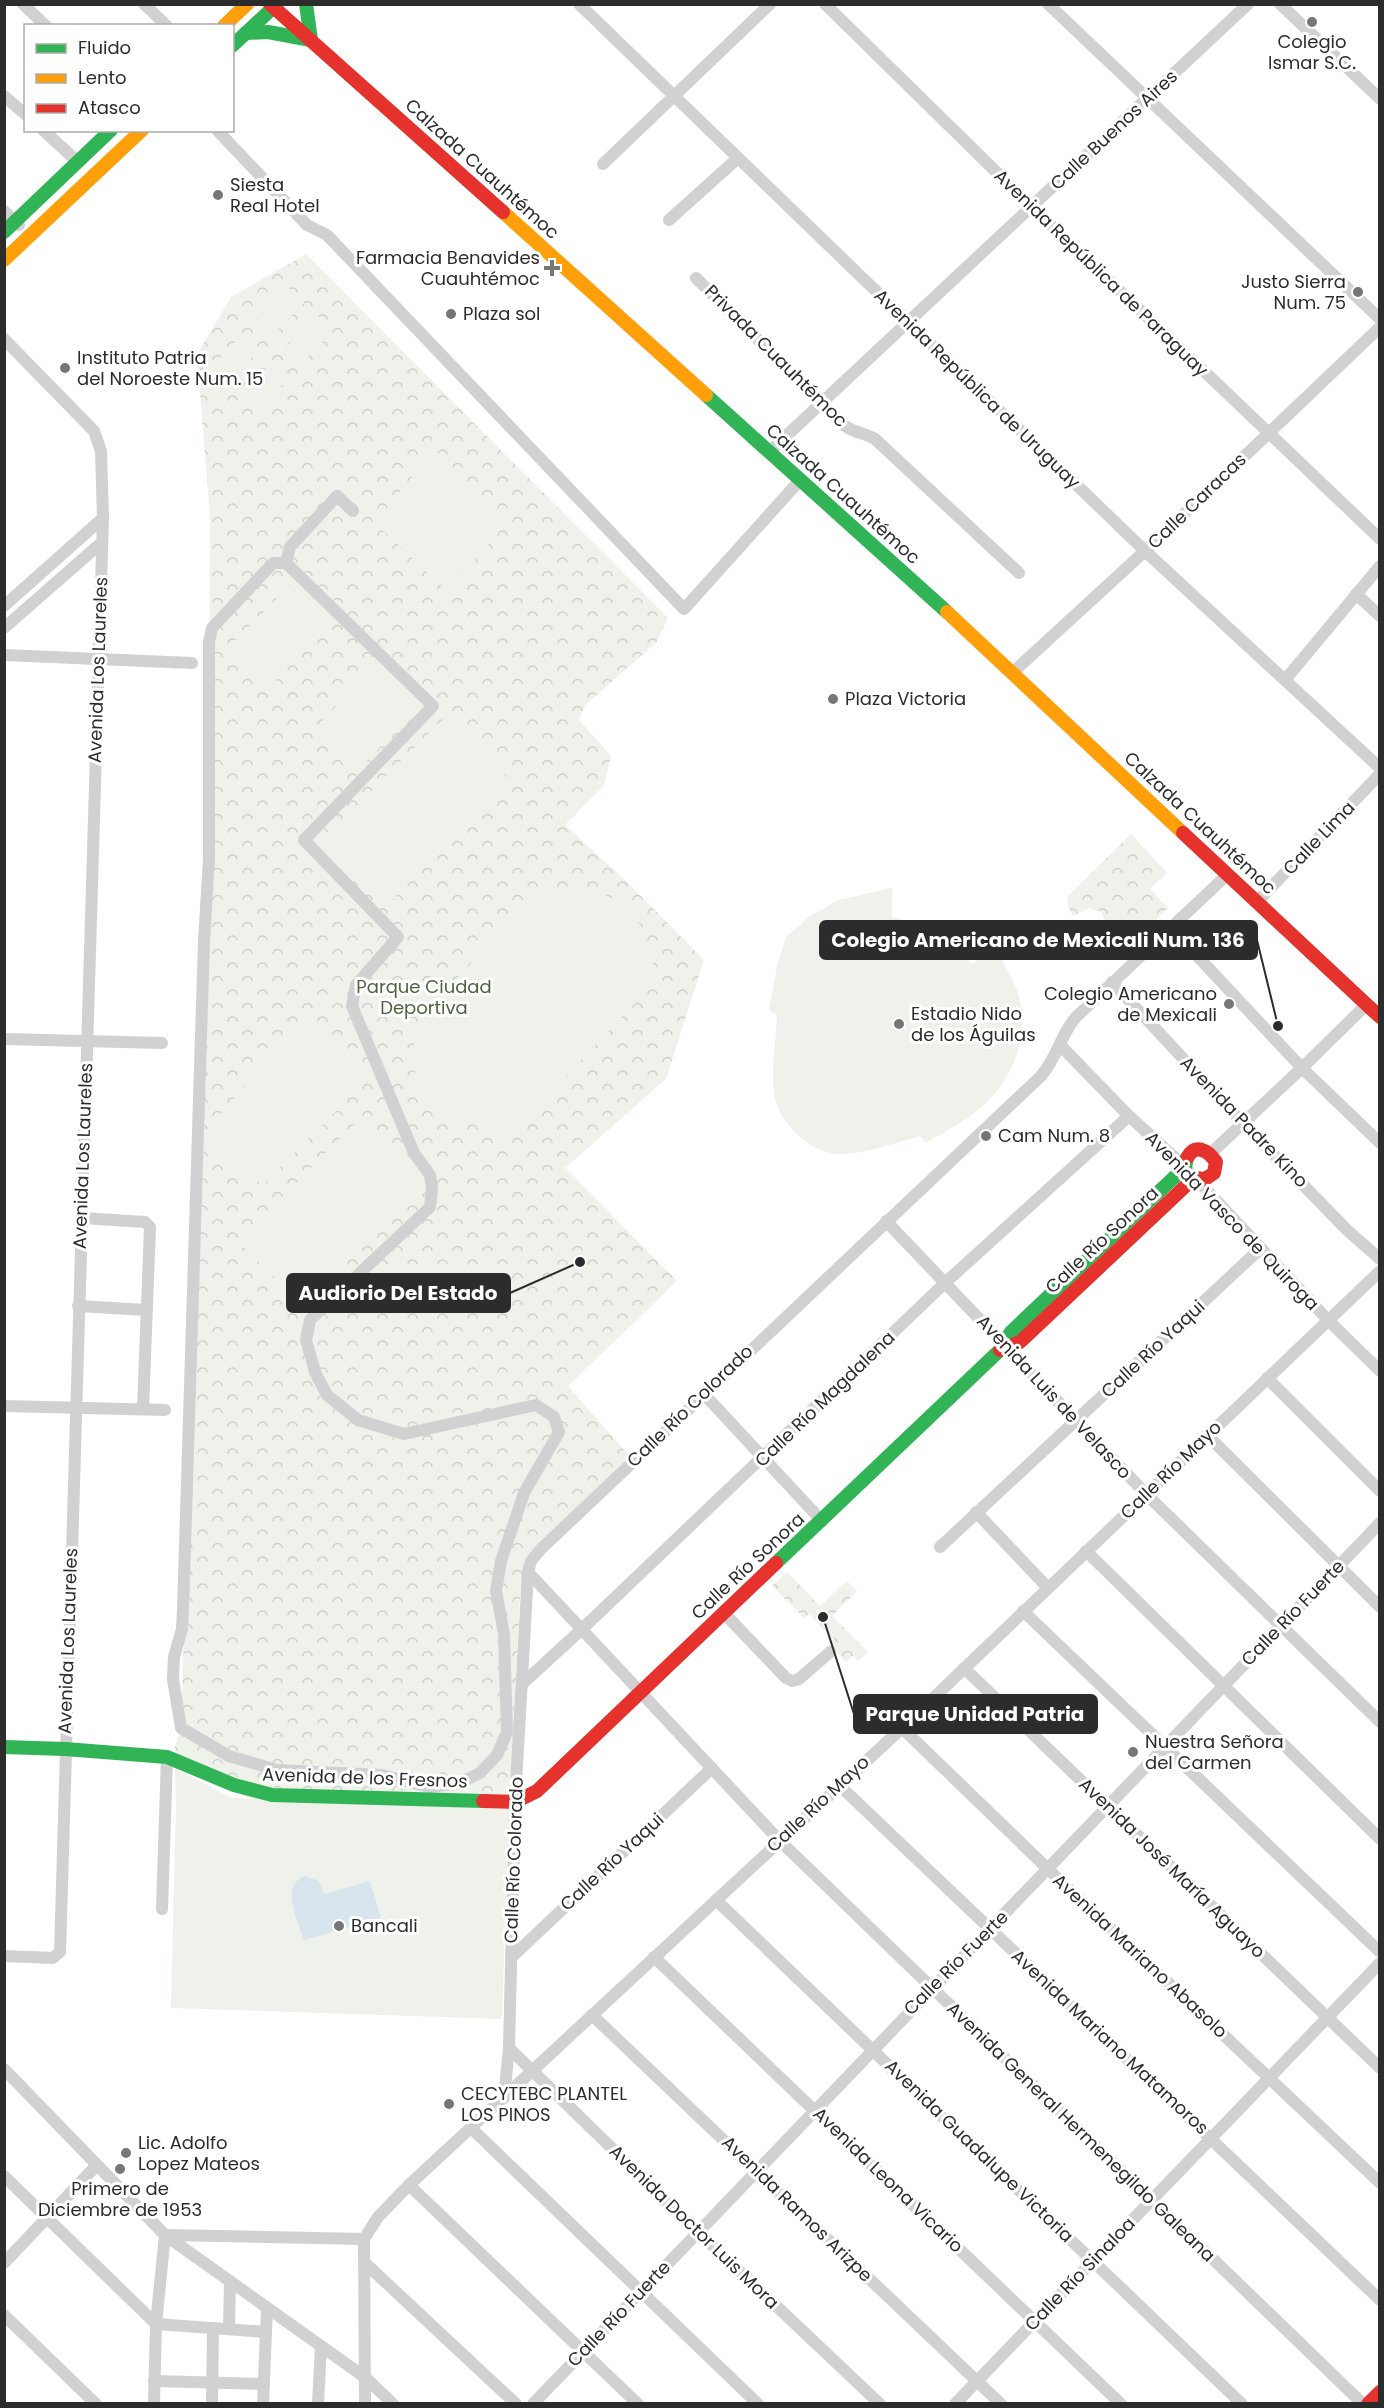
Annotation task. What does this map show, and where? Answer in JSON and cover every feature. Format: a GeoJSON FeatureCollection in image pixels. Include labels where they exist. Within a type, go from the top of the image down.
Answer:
{"type":"FeatureCollection","features":[{"type":"Feature","properties":{"kind":"main road"},"geometry":{"type":"LineString","coordinates":[[226,24],[247,4]]}},
{"type":"Feature","properties":{"kind":"main road"},"geometry":{"type":"LineString","coordinates":[[246,33],[279,33],[311,40],[306,4]]}},
{"type":"Feature","properties":{"kind":"main road"},"geometry":{"type":"LineString","coordinates":[[234,44],[273,6]]}},
{"type":"Feature","properties":{"kind":"main road","name":"Calzada Cuauhtémoc"},"geometry":{"type":"LineString","coordinates":[[273,6],[801,479],[1258,901],[1380,1017]]}},
{"type":"Feature","properties":{"kind":"main road"},"geometry":{"type":"LineString","coordinates":[[4,232],[109,132]]}},
{"type":"Feature","properties":{"kind":"main road"},"geometry":{"type":"LineString","coordinates":[[4,260],[140,132]]}},
{"type":"Feature","properties":{"kind":"main road","name":"Calle Río Sonora"},"geometry":{"type":"LineString","coordinates":[[515,1802],[537,1791],[1004,1347],[1011,1332],[1185,1167],[1186,1157],[1192,1150],[1202,1148],[1211,1153],[1216,1162],[1214,1173],[1205,1179],[1194,1178],[1020,1342],[1004,1347]]}},
{"type":"Feature","properties":{"kind":"main road","name":"Avenida de los Fresnos"},"geometry":{"type":"LineString","coordinates":[[4,1747],[168,1756],[234,1785],[272,1795],[515,1802]]}},
{"type":"Feature","properties":{"kind":"main road"},"geometry":{"type":"LineString","coordinates":[[1368,2403],[1380,2392]]}},
{"type":"Feature","properties":{"kind":"street"},"geometry":{"type":"LineString","coordinates":[[23,4],[44,24]]}},
{"type":"Feature","properties":{"kind":"street"},"geometry":{"type":"LineString","coordinates":[[144,4],[165,24]]}},
{"type":"Feature","properties":{"kind":"street","name":"Avenida República de Uruguay"},"geometry":{"type":"LineString","coordinates":[[579,4],[1145,551],[1380,768]]}},
{"type":"Feature","properties":{"kind":"street"},"geometry":{"type":"LineString","coordinates":[[603,164],[770,4]]}},
{"type":"Feature","properties":{"kind":"street","name":"Avenida República de Paraguay"},"geometry":{"type":"LineString","coordinates":[[825,4],[1032,207],[1380,539]]}},
{"type":"Feature","properties":{"kind":"street"},"geometry":{"type":"LineString","coordinates":[[1048,4],[1380,319]]}},
{"type":"Feature","properties":{"kind":"street","name":"Calle Buenos Aires"},"geometry":{"type":"LineString","coordinates":[[769,452],[1248,4]]}},
{"type":"Feature","properties":{"kind":"street"},"geometry":{"type":"LineString","coordinates":[[1280,4],[1380,99]]}},
{"type":"Feature","properties":{"kind":"street"},"geometry":{"type":"LineString","coordinates":[[4,96],[24,113]]}},
{"type":"Feature","properties":{"kind":"street"},"geometry":{"type":"LineString","coordinates":[[45,132],[78,162]]}},
{"type":"Feature","properties":{"kind":"street"},"geometry":{"type":"LineString","coordinates":[[219,132],[307,225],[327,235],[684,609],[801,479]]}},
{"type":"Feature","properties":{"kind":"street"},"geometry":{"type":"LineString","coordinates":[[669,220],[738,158]]}},
{"type":"Feature","properties":{"kind":"street"},"geometry":{"type":"LineString","coordinates":[[4,211],[29,237]]}},
{"type":"Feature","properties":{"kind":"street","name":"Privada Cuauhtémoc"},"geometry":{"type":"LineString","coordinates":[[696,278],[853,432],[875,439],[1019,573]]}},
{"type":"Feature","properties":{"kind":"street","name":"Calle Caracas"},"geometry":{"type":"LineString","coordinates":[[1012,673],[1145,551],[1380,327]]}},
{"type":"Feature","properties":{"kind":"street","name":"Avenida Los Laureles"},"geometry":{"type":"LineString","coordinates":[[4,339],[94,431],[101,451],[103,518],[60,1952],[53,1958],[4,1956]]}},
{"type":"Feature","properties":{"kind":"street"},"geometry":{"type":"LineString","coordinates":[[286,563],[290,547],[337,496],[353,511]]}},
{"type":"Feature","properties":{"kind":"street"},"geometry":{"type":"LineString","coordinates":[[4,606],[103,518]]}},
{"type":"Feature","properties":{"kind":"street"},"geometry":{"type":"LineString","coordinates":[[4,628],[101,543]]}},
{"type":"Feature","properties":{"kind":"street"},"geometry":{"type":"LineString","coordinates":[[273,563],[286,563],[434,705],[304,840],[398,937],[356,985],[352,1006],[414,1153],[430,1175],[432,1188],[430,1207],[310,1320],[306,1340],[315,1372],[327,1395],[357,1420],[404,1434],[536,1405],[554,1417],[559,1432],[524,1493],[500,1564],[496,1591],[504,1634],[507,1732],[497,1755],[480,1773],[460,1783],[429,1787],[382,1775],[277,1770],[229,1756],[181,1728],[173,1679],[174,1657],[182,1629],[204,941],[209,859],[208,642],[212,628],[273,563]]}},
{"type":"Feature","properties":{"kind":"street"},"geometry":{"type":"LineString","coordinates":[[1285,680],[1380,566]]}},
{"type":"Feature","properties":{"kind":"street"},"geometry":{"type":"LineString","coordinates":[[1356,594],[1380,616]]}},
{"type":"Feature","properties":{"kind":"street"},"geometry":{"type":"LineString","coordinates":[[4,655],[192,663]]}},
{"type":"Feature","properties":{"kind":"street","name":"Calle Lima"},"geometry":{"type":"LineString","coordinates":[[1258,901],[1380,774]]}},
{"type":"Feature","properties":{"kind":"street","name":"Calle Río Colorado"},"geometry":{"type":"LineString","coordinates":[[504,2098],[509,2048],[515,1802],[528,1572],[531,1561],[703,1393],[1041,1076],[1055,1058],[1069,1025],[1228,874]]}},
{"type":"Feature","properties":{"kind":"street"},"geometry":{"type":"LineString","coordinates":[[1171,928],[1302,1068],[1380,1143]]}},
{"type":"Feature","properties":{"kind":"street","name":"Avenida Padre Kino"},"geometry":{"type":"LineString","coordinates":[[1112,982],[1243,1123],[1347,1230],[1380,1259]]}},
{"type":"Feature","properties":{"kind":"street"},"geometry":{"type":"LineString","coordinates":[[1211,1153],[1367,1004]]}},
{"type":"Feature","properties":{"kind":"street"},"geometry":{"type":"LineString","coordinates":[[4,1039],[162,1043]]}},
{"type":"Feature","properties":{"kind":"street","name":"Avenida Vasco de Quiroga"},"geometry":{"type":"LineString","coordinates":[[1060,1045],[1129,1116],[1185,1167],[1260,1249],[1380,1371]]}},
{"type":"Feature","properties":{"kind":"street","name":"Calle Río Magdalena"},"geometry":{"type":"LineString","coordinates":[[522,1684],[763,1458],[946,1282],[1129,1116]]}},
{"type":"Feature","properties":{"kind":"street"},"geometry":{"type":"LineString","coordinates":[[82,1218],[145,1222],[150,1227],[143,1409]]}},
{"type":"Feature","properties":{"kind":"street","name":"Avenida Luis de Velasco"},"geometry":{"type":"LineString","coordinates":[[886,1221],[1146,1494],[1380,1722]]}},
{"type":"Feature","properties":{"kind":"street","name":"Calle Río Yaqui"},"geometry":{"type":"LineString","coordinates":[[940,1547],[1260,1249]]}},
{"type":"Feature","properties":{"kind":"street","name":"Calle Río Mayo"},"geometry":{"type":"LineString","coordinates":[[364,2239],[378,2217],[409,2186],[902,1728],[1380,1271]]}},
{"type":"Feature","properties":{"kind":"street"},"geometry":{"type":"LineString","coordinates":[[78,1306],[146,1310]]}},
{"type":"Feature","properties":{"kind":"street"},"geometry":{"type":"LineString","coordinates":[[1267,1378],[1380,1491]]}},
{"type":"Feature","properties":{"kind":"street"},"geometry":{"type":"LineString","coordinates":[[703,1393],[822,1521]]}},
{"type":"Feature","properties":{"kind":"street"},"geometry":{"type":"LineString","coordinates":[[4,1406],[165,1410]]}},
{"type":"Feature","properties":{"kind":"street"},"geometry":{"type":"LineString","coordinates":[[1207,1436],[1380,1607]]}},
{"type":"Feature","properties":{"kind":"street"},"geometry":{"type":"LineString","coordinates":[[976,1512],[1048,1588]]}},
{"type":"Feature","properties":{"kind":"street","name":"Calle Río Fuerte"},"geometry":{"type":"LineString","coordinates":[[533,2403],[1380,1523]]}},
{"type":"Feature","properties":{"kind":"street"},"geometry":{"type":"LineString","coordinates":[[1086,1551],[1380,1839]]}},
{"type":"Feature","properties":{"kind":"street","name":"Avenida General Hermenegildo Galeana"},"geometry":{"type":"LineString","coordinates":[[528,1572],[779,1840],[1363,2403]]}},
{"type":"Feature","properties":{"kind":"street"},"geometry":{"type":"LineString","coordinates":[[1023,1611],[1380,1952]]}},
{"type":"Feature","properties":{"kind":"street"},"geometry":{"type":"LineString","coordinates":[[724,1613],[786,1678],[792,1681],[799,1679],[830,1652]]}},
{"type":"Feature","properties":{"kind":"street","name":"Avenida José María Aguayo"},"geometry":{"type":"LineString","coordinates":[[964,1668],[1380,2068]]}},
{"type":"Feature","properties":{"kind":"street","name":"Avenida Mariano Abasolo"},"geometry":{"type":"LineString","coordinates":[[902,1728],[1380,2183]]}},
{"type":"Feature","properties":{"kind":"street"},"geometry":{"type":"LineString","coordinates":[[162,1910],[168,1756]]}},
{"type":"Feature","properties":{"kind":"street","name":"Calle Río Yaqui"},"geometry":{"type":"LineString","coordinates":[[512,1957],[712,1768]]}},
{"type":"Feature","properties":{"kind":"street","name":"Avenida Mariano Matamoros"},"geometry":{"type":"LineString","coordinates":[[839,1785],[1380,2300]]}},
{"type":"Feature","properties":{"kind":"street","name":"Avenida Guadalupe Victoria"},"geometry":{"type":"LineString","coordinates":[[716,1900],[1242,2403]]}},
{"type":"Feature","properties":{"kind":"street","name":"Avenida Leona Vicario"},"geometry":{"type":"LineString","coordinates":[[654,1957],[1121,2403]]}},
{"type":"Feature","properties":{"kind":"street","name":"Calle Río Sinaloa"},"geometry":{"type":"LineString","coordinates":[[955,2403],[1380,1963]]}},
{"type":"Feature","properties":{"kind":"street","name":"Avenida Ramos Arizpe"},"geometry":{"type":"LineString","coordinates":[[592,2015],[1001,2403]]}},
{"type":"Feature","properties":{"kind":"street","name":"Avenida Doctor Luis Mora"},"geometry":{"type":"LineString","coordinates":[[509,2048],[698,2232],[880,2403]]}},
{"type":"Feature","properties":{"kind":"street"},"geometry":{"type":"LineString","coordinates":[[4,2069],[165,2235],[366,2378],[393,2403]]}},
{"type":"Feature","properties":{"kind":"street"},"geometry":{"type":"LineString","coordinates":[[471,2128],[758,2403]]}},
{"type":"Feature","properties":{"kind":"street"},"geometry":{"type":"LineString","coordinates":[[4,2263],[96,2166]]}},
{"type":"Feature","properties":{"kind":"street"},"geometry":{"type":"LineString","coordinates":[[4,2176],[156,2324],[266,2332]]}},
{"type":"Feature","properties":{"kind":"street"},"geometry":{"type":"LineString","coordinates":[[409,2186],[638,2403]]}},
{"type":"Feature","properties":{"kind":"street"},"geometry":{"type":"LineString","coordinates":[[165,2235],[364,2239],[365,2403]]}},
{"type":"Feature","properties":{"kind":"street"},"geometry":{"type":"LineString","coordinates":[[154,2403],[156,2324],[165,2235]]}},
{"type":"Feature","properties":{"kind":"street"},"geometry":{"type":"LineString","coordinates":[[365,2263],[516,2403]]}},
{"type":"Feature","properties":{"kind":"street"},"geometry":{"type":"LineString","coordinates":[[229,2330],[230,2281]]}},
{"type":"Feature","properties":{"kind":"street"},"geometry":{"type":"LineString","coordinates":[[263,2403],[267,2308]]}},
{"type":"Feature","properties":{"kind":"street"},"geometry":{"type":"LineString","coordinates":[[4,2314],[96,2403]]}},
{"type":"Feature","properties":{"kind":"street"},"geometry":{"type":"LineString","coordinates":[[212,2403],[213,2328]]}},
{"type":"Feature","properties":{"kind":"street"},"geometry":{"type":"LineString","coordinates":[[318,2403],[321,2346]]}},
{"type":"Feature","properties":{"kind":"street"},"geometry":{"type":"LineString","coordinates":[[154,2381],[264,2384]]}},
{"type":"Feature","properties":{"kind":"green space","name":"Parque Ciudad Deportiva"},"geometry":{"type":"Polygon","coordinates":[[[306,254],[668,618],[656,643],[585,705],[579,720],[611,756],[604,785],[565,825],[627,882],[704,960],[666,1079],[565,1168],[677,1281],[568,1386],[632,1459],[525,1567],[520,1598],[509,1813],[252,1799],[169,1765],[181,1728],[209,859],[210,516],[197,354],[231,297],[306,254]]]}},
{"type":"Feature","properties":{"kind":"green space"},"geometry":{"type":"Polygon","coordinates":[[[288,287],[304,303],[274,334],[257,318],[288,287]]]}},
{"type":"Feature","properties":{"kind":"green space"},"geometry":{"type":"Polygon","coordinates":[[[317,315],[333,331],[303,362],[287,346],[317,315]]]}},
{"type":"Feature","properties":{"kind":"green space"},"geometry":{"type":"Polygon","coordinates":[[[244,333],[260,349],[230,380],[214,364],[244,333]]]}},
{"type":"Feature","properties":{"kind":"green space"},"geometry":{"type":"Polygon","coordinates":[[[274,361],[290,377],[260,408],[244,392],[274,361]]]}},
{"type":"Feature","properties":{"kind":"green space"},"geometry":{"type":"Polygon","coordinates":[[[434,449],[509,520],[448,592],[375,523],[434,449]]]}},
{"type":"Feature","properties":{"kind":"green space"},"geometry":{"type":"Polygon","coordinates":[[[300,575],[339,614],[264,693],[223,653],[300,575]]]}},
{"type":"Feature","properties":{"kind":"green space"},"geometry":{"type":"Polygon","coordinates":[[[383,659],[426,701],[356,772],[313,730],[383,659]]]}},
{"type":"Feature","properties":{"kind":"green space"},"geometry":{"type":"Polygon","coordinates":[[[446,716],[511,781],[385,907],[320,843],[446,716]]]}},
{"type":"Feature","properties":{"kind":"green space"},"geometry":{"type":"Polygon","coordinates":[[[1131,834],[1167,873],[1150,889],[1168,908],[1126,949],[1104,920],[1101,912],[1089,908],[1073,916],[1067,897],[1131,834]]]}},
{"type":"Feature","properties":{"kind":"green space"},"geometry":{"type":"Polygon","coordinates":[[[566,887],[599,893],[620,902],[629,909],[641,927],[647,965],[651,961],[663,974],[501,1144],[487,1130],[492,1124],[473,1124],[453,1120],[431,1102],[419,1085],[413,1063],[414,1040],[431,1005],[533,899],[566,887]]]}},
{"type":"Feature","properties":{"kind":"green space","name":"Estadio Nido de los Águilas"},"geometry":{"type":"Polygon","coordinates":[[[892,888],[892,917],[937,932],[954,945],[972,964],[995,948],[1018,995],[1022,1029],[1017,1054],[999,1089],[983,1106],[926,1143],[920,1136],[862,1152],[830,1153],[798,1136],[782,1116],[777,1105],[773,1075],[777,1015],[769,1010],[777,966],[786,937],[809,917],[838,900],[892,888]]]}},
{"type":"Feature","properties":{"kind":"green space"},"geometry":{"type":"Polygon","coordinates":[[[303,1017],[367,1080],[263,1185],[198,1140],[303,1017]]]}},
{"type":"Feature","properties":{"kind":"green space"},"geometry":{"type":"Polygon","coordinates":[[[357,1121],[420,1182],[301,1304],[238,1242],[357,1121]]]}},
{"type":"Feature","properties":{"kind":"green space"},"geometry":{"type":"Polygon","coordinates":[[[787,1572],[820,1606],[847,1581],[857,1591],[832,1616],[868,1652],[858,1661],[853,1656],[846,1662],[829,1644],[834,1639],[809,1614],[804,1618],[772,1586],[787,1572]]]}},
{"type":"Feature","properties":{"kind":"green space","name":"Bancali"},"geometry":{"type":"Polygon","coordinates":[[[175,1768],[232,1798],[509,1809],[502,2019],[171,2008],[175,1768]]]}},
{"type":"Feature","properties":{"kind":"shaded area"},"geometry":{"type":"Polygon","coordinates":[[[305,1876],[319,1881],[324,1894],[370,1881],[381,1918],[304,1940],[295,1915],[292,1896],[293,1887],[305,1876]]]}},
{"type":"Feature","properties":{"kind":"traffic: fast"},"geometry":{"type":"LineString","coordinates":[[234,44],[277,4]]}},
{"type":"Feature","properties":{"kind":"traffic: fast"},"geometry":{"type":"LineString","coordinates":[[246,33],[268,32],[311,40],[306,4]]}},
{"type":"Feature","properties":{"kind":"traffic: fast"},"geometry":{"type":"LineString","coordinates":[[4,232],[109,132]]}},
{"type":"Feature","properties":{"kind":"traffic: fast"},"geometry":{"type":"LineString","coordinates":[[706,395],[947,612]]}},
{"type":"Feature","properties":{"kind":"traffic: fast"},"geometry":{"type":"LineString","coordinates":[[776,1563],[1000,1350],[1011,1332],[1185,1167],[1187,1158]]}},
{"type":"Feature","properties":{"kind":"traffic: fast"},"geometry":{"type":"LineString","coordinates":[[4,1747],[167,1757],[234,1785],[272,1795],[483,1801]]}},
{"type":"Feature","properties":{"kind":"traffic: slow"},"geometry":{"type":"LineString","coordinates":[[226,24],[247,4]]}},
{"type":"Feature","properties":{"kind":"traffic: slow"},"geometry":{"type":"LineString","coordinates":[[4,260],[140,132]]}},
{"type":"Feature","properties":{"kind":"traffic: slow"},"geometry":{"type":"LineString","coordinates":[[503,212],[706,395]]}},
{"type":"Feature","properties":{"kind":"traffic: slow"},"geometry":{"type":"LineString","coordinates":[[947,612],[1183,833]]}},
{"type":"Feature","properties":{"kind":"traffic: jam"},"geometry":{"type":"LineString","coordinates":[[270,4],[503,212]]}},
{"type":"Feature","properties":{"kind":"traffic: jam"},"geometry":{"type":"LineString","coordinates":[[1183,833],[1380,1017]]}},
{"type":"Feature","properties":{"kind":"traffic: jam"},"geometry":{"type":"LineString","coordinates":[[1000,1350],[1020,1342],[1194,1178],[1205,1179],[1214,1173],[1216,1162],[1209,1154],[1198,1150],[1190,1153],[1187,1158]]}},
{"type":"Feature","properties":{"kind":"traffic: jam"},"geometry":{"type":"LineString","coordinates":[[483,1801],[515,1802],[537,1791],[776,1563]]}},
{"type":"Feature","properties":{"kind":"traffic: jam"},"geometry":{"type":"LineString","coordinates":[[1368,2404],[1380,2392]]}},
{"type":"Feature","properties":{"kind":"place","name":"Colegio Ismar S.C."},"geometry":{"type":"Point","coordinates":[1312,22]}},
{"type":"Feature","properties":{"kind":"place","name":"Siesta Real Hotel"},"geometry":{"type":"Point","coordinates":[218,195]}},
{"type":"Feature","properties":{"kind":"place","name":"Farmacia Benavides Cuauhtémoc"},"geometry":{"type":"Point","coordinates":[552,268]}},
{"type":"Feature","properties":{"kind":"place","name":"Justo Sierra Num. 75"},"geometry":{"type":"Point","coordinates":[1358,292]}},
{"type":"Feature","properties":{"kind":"place","name":"Plaza sol"},"geometry":{"type":"Point","coordinates":[451,314]}},
{"type":"Feature","properties":{"kind":"place","name":"Instituto Patria del Noroeste Num. 15"},"geometry":{"type":"Point","coordinates":[65,368]}},
{"type":"Feature","properties":{"kind":"place","name":"Plaza Victoria"},"geometry":{"type":"Point","coordinates":[833,699]}},
{"type":"Feature","properties":{"kind":"place","name":"Colegio Americano de Mexicali"},"geometry":{"type":"Point","coordinates":[1229,1004]}},
{"type":"Feature","properties":{"kind":"place","name":"Estadio Nido de los Águilas"},"geometry":{"type":"Point","coordinates":[899,1024]}},
{"type":"Feature","properties":{"kind":"place","name":"Colegio Americano de Mexicali Num. 136"},"geometry":{"type":"Point","coordinates":[1278,1026]}},
{"type":"Feature","properties":{"kind":"place","name":"Cam Num. 8"},"geometry":{"type":"Point","coordinates":[986,1136]}},
{"type":"Feature","properties":{"kind":"place","name":"Audiorio Del Estado"},"geometry":{"type":"Point","coordinates":[580,1262]}},
{"type":"Feature","properties":{"kind":"place","name":"Parque Unidad Patria"},"geometry":{"type":"Point","coordinates":[823,1617]}},
{"type":"Feature","properties":{"kind":"place","name":"Nuestra Señora del Carmen"},"geometry":{"type":"Point","coordinates":[1133,1752]}},
{"type":"Feature","properties":{"kind":"place","name":"Bancali"},"geometry":{"type":"Point","coordinates":[339,1926]}},
{"type":"Feature","properties":{"kind":"place","name":"CECYTEBC PLANTEL LOS PINOS"},"geometry":{"type":"Point","coordinates":[449,2104]}},
{"type":"Feature","properties":{"kind":"place","name":"Lic. Adolfo Lopez Mateos"},"geometry":{"type":"Point","coordinates":[126,2153]}},
{"type":"Feature","properties":{"kind":"place","name":"Primero de Diciembre de 1953"},"geometry":{"type":"Point","coordinates":[120,2169]}}]}
